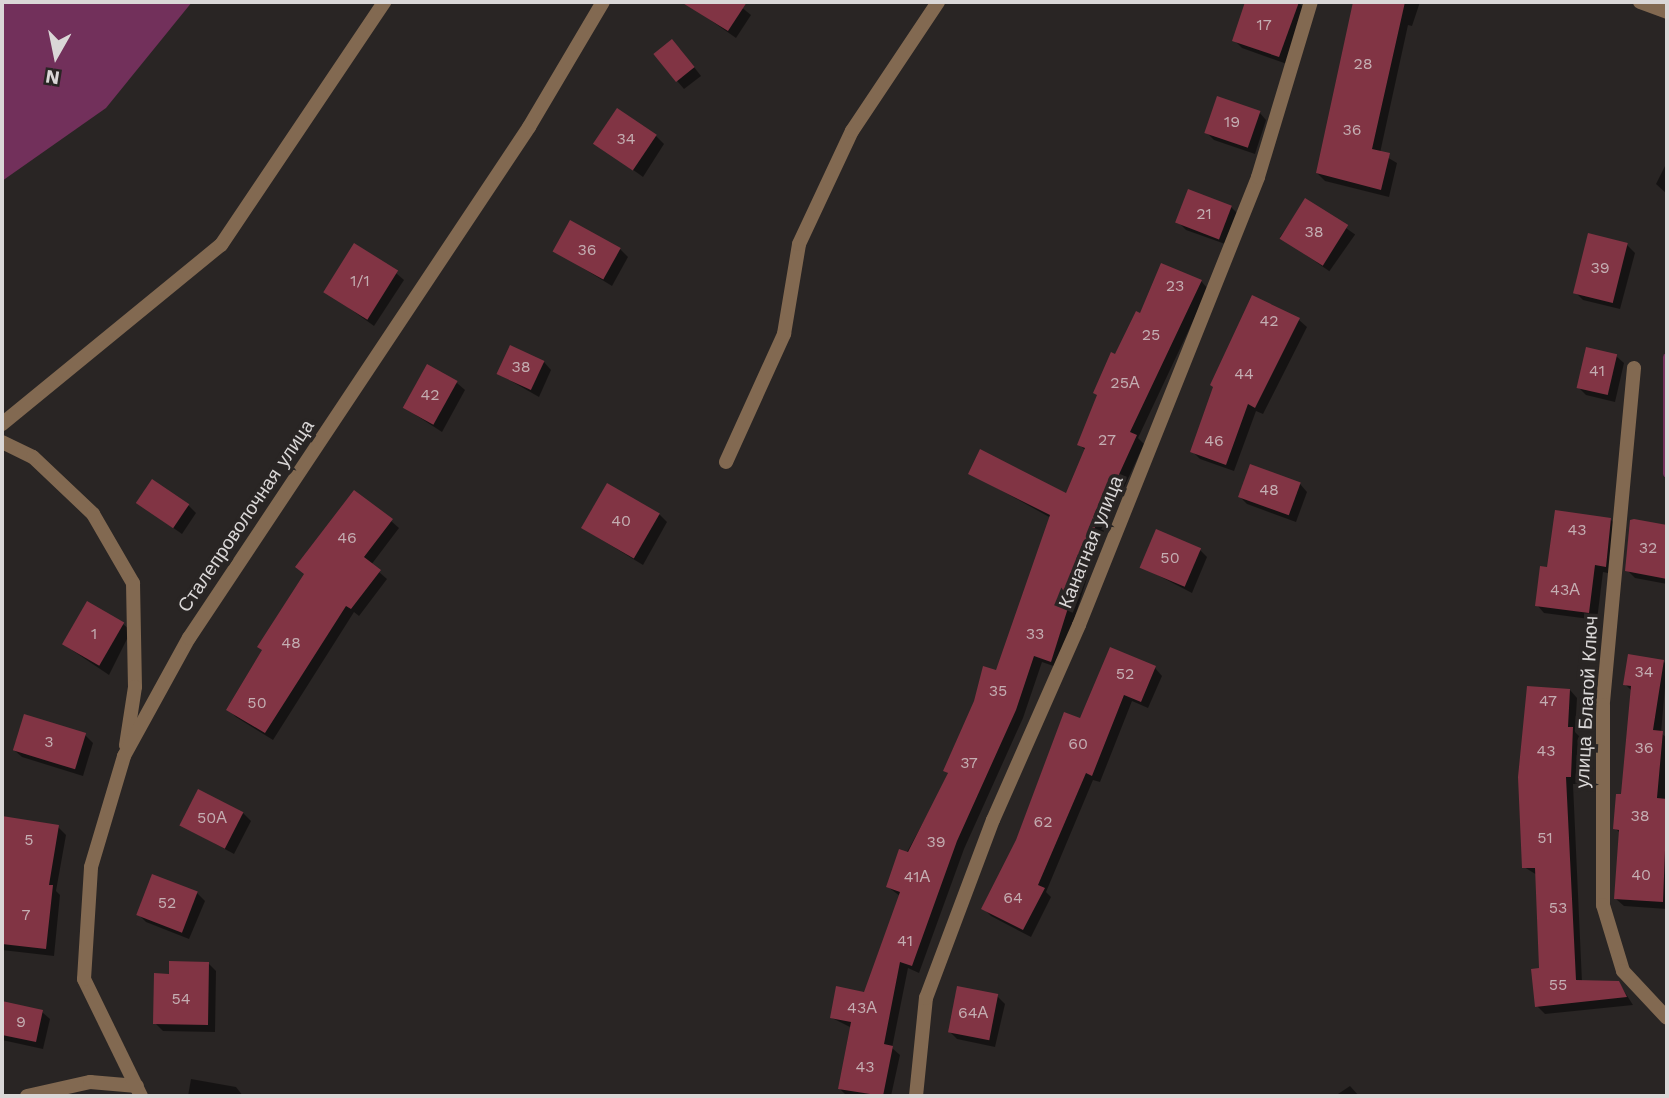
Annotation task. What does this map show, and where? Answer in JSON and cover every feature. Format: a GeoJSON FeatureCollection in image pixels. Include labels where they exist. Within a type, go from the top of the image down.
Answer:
{"type":"FeatureCollection","features":[{"type":"Feature","properties":{"kind":"street"},"geometry":{"type":"LineString","coordinates":[[2,424],[221,245],[384,2]]}},
{"type":"Feature","properties":{"kind":"street","name":"Сталепроволочная улица"},"geometry":{"type":"LineString","coordinates":[[139,1091],[84,979],[91,867],[124,757],[189,638],[529,127],[603,2]]}},
{"type":"Feature","properties":{"kind":"street"},"geometry":{"type":"LineString","coordinates":[[726,462],[784,334],[799,244],[852,131],[938,2]]}},
{"type":"Feature","properties":{"kind":"street","name":"Канатная улица"},"geometry":{"type":"LineString","coordinates":[[916,1096],[926,998],[1258,177],[1311,2]]}},
{"type":"Feature","properties":{"kind":"street"},"geometry":{"type":"LineString","coordinates":[[1640,2],[1667,12]]}},
{"type":"Feature","properties":{"kind":"street","name":"улица Благой Ключ"},"geometry":{"type":"LineString","coordinates":[[1634,368],[1603,705],[1603,905],[1623,971],[1667,1018]]}},
{"type":"Feature","properties":{"kind":"street"},"geometry":{"type":"LineString","coordinates":[[2,442],[33,457],[93,513],[133,583],[135,687],[124,757]]}},
{"type":"Feature","properties":{"kind":"street"},"geometry":{"type":"LineString","coordinates":[[27,1096],[90,1082],[139,1091]]}},
{"type":"Feature","properties":{"kind":"shaded area"},"geometry":{"type":"Polygon","coordinates":[[[2,2],[192,2],[106,108],[2,181],[2,2]]]}},
{"type":"Feature","properties":{"kind":"building"},"geometry":{"type":"Polygon","coordinates":[[[681,2],[747,2],[728,31],[681,2]]]}},
{"type":"Feature","properties":{"kind":"building"},"geometry":{"type":"Polygon","coordinates":[[[1245,2],[1299,2],[1279,57],[1232,41],[1245,2]]]}},
{"type":"Feature","properties":{"kind":"building"},"geometry":{"type":"Polygon","coordinates":[[[1353,2],[1405,2],[1372,149],[1390,153],[1381,190],[1316,173],[1353,2]]]}},
{"type":"Feature","properties":{"kind":"building"},"geometry":{"type":"Polygon","coordinates":[[[672,39],[695,67],[676,82],[653,54],[672,39]]]}},
{"type":"Feature","properties":{"kind":"building"},"geometry":{"type":"Polygon","coordinates":[[[1217,96],[1260,111],[1248,148],[1204,133],[1217,96]]]}},
{"type":"Feature","properties":{"kind":"building"},"geometry":{"type":"Polygon","coordinates":[[[617,108],[657,135],[633,170],[593,144],[617,108]]]}},
{"type":"Feature","properties":{"kind":"building"},"geometry":{"type":"Polygon","coordinates":[[[1188,189],[1232,206],[1219,239],[1175,223],[1188,189]]]}},
{"type":"Feature","properties":{"kind":"building"},"geometry":{"type":"Polygon","coordinates":[[[1305,198],[1348,225],[1323,266],[1280,239],[1305,198]]]}},
{"type":"Feature","properties":{"kind":"building"},"geometry":{"type":"Polygon","coordinates":[[[570,220],[621,248],[603,280],[553,251],[570,220]]]}},
{"type":"Feature","properties":{"kind":"building"},"geometry":{"type":"Polygon","coordinates":[[[1588,233],[1628,243],[1613,303],[1573,293],[1588,233]]]}},
{"type":"Feature","properties":{"kind":"building"},"geometry":{"type":"Polygon","coordinates":[[[354,243],[398,271],[367,320],[323,292],[354,243]]]}},
{"type":"Feature","properties":{"kind":"building"},"geometry":{"type":"Polygon","coordinates":[[[1161,263],[1202,280],[1130,432],[1137,435],[1090,538],[1051,662],[1034,656],[1016,710],[957,841],[912,966],[900,962],[884,1044],[893,1046],[883,1096],[838,1089],[851,1022],[830,1018],[836,986],[864,992],[900,892],[886,887],[899,849],[908,852],[948,773],[943,771],[974,701],[983,666],[996,670],[1050,515],[968,474],[980,449],[1066,493],[1085,448],[1077,445],[1097,395],[1093,393],[1111,352],[1115,354],[1136,311],[1140,313],[1161,263]]]}},
{"type":"Feature","properties":{"kind":"building"},"geometry":{"type":"Polygon","coordinates":[[[1252,295],[1300,318],[1255,408],[1248,404],[1226,465],[1190,452],[1213,387],[1210,385],[1252,295]]]}},
{"type":"Feature","properties":{"kind":"building"},"geometry":{"type":"Polygon","coordinates":[[[510,345],[544,361],[531,390],[496,374],[510,345]]]}},
{"type":"Feature","properties":{"kind":"building"},"geometry":{"type":"Polygon","coordinates":[[[1586,347],[1617,354],[1608,395],[1577,388],[1586,347]]]}},
{"type":"Feature","properties":{"kind":"building"},"geometry":{"type":"Polygon","coordinates":[[[427,364],[458,381],[433,425],[403,408],[427,364]]]}},
{"type":"Feature","properties":{"kind":"building"},"geometry":{"type":"Polygon","coordinates":[[[1250,464],[1301,482],[1289,515],[1238,497],[1250,464]]]}},
{"type":"Feature","properties":{"kind":"building"},"geometry":{"type":"Polygon","coordinates":[[[152,479],[189,504],[173,528],[136,503],[152,479]]]}},
{"type":"Feature","properties":{"kind":"building"},"geometry":{"type":"Polygon","coordinates":[[[607,483],[660,514],[634,559],[581,528],[607,483]]]}},
{"type":"Feature","properties":{"kind":"building"},"geometry":{"type":"Polygon","coordinates":[[[354,490],[393,519],[364,557],[381,570],[351,609],[346,606],[265,733],[226,710],[262,650],[257,647],[304,574],[295,567],[354,490]]]}},
{"type":"Feature","properties":{"kind":"building"},"geometry":{"type":"Polygon","coordinates":[[[1555,510],[1611,518],[1606,567],[1595,565],[1589,613],[1535,606],[1540,566],[1547,567],[1555,510]]]}},
{"type":"Feature","properties":{"kind":"building"},"geometry":{"type":"Polygon","coordinates":[[[1630,520],[1667,525],[1667,579],[1625,571],[1630,520]]]}},
{"type":"Feature","properties":{"kind":"building"},"geometry":{"type":"Polygon","coordinates":[[[1156,529],[1201,548],[1185,587],[1140,568],[1156,529]]]}},
{"type":"Feature","properties":{"kind":"building"},"geometry":{"type":"Polygon","coordinates":[[[87,601],[124,622],[99,666],[62,644],[87,601]]]}},
{"type":"Feature","properties":{"kind":"building"},"geometry":{"type":"Polygon","coordinates":[[[1110,647],[1156,666],[1141,702],[1124,695],[1092,776],[1086,773],[1038,885],[1045,888],[1023,930],[981,909],[1016,840],[1064,712],[1080,718],[1110,647]]]}},
{"type":"Feature","properties":{"kind":"building"},"geometry":{"type":"Polygon","coordinates":[[[1628,654],[1664,660],[1653,730],[1663,731],[1657,798],[1667,799],[1663,902],[1614,899],[1619,830],[1613,829],[1616,794],[1621,794],[1631,686],[1623,685],[1628,654]]]}},
{"type":"Feature","properties":{"kind":"building"},"geometry":{"type":"Polygon","coordinates":[[[1527,686],[1570,689],[1568,727],[1573,727],[1571,777],[1566,777],[1576,980],[1619,981],[1627,997],[1535,1007],[1531,969],[1539,968],[1535,868],[1522,868],[1518,777],[1527,686]]]}},
{"type":"Feature","properties":{"kind":"building"},"geometry":{"type":"Polygon","coordinates":[[[24,714],[86,733],[75,769],[13,750],[24,714]]]}},
{"type":"Feature","properties":{"kind":"building"},"geometry":{"type":"Polygon","coordinates":[[[198,789],[243,812],[225,849],[179,826],[198,789]]]}},
{"type":"Feature","properties":{"kind":"building"},"geometry":{"type":"Polygon","coordinates":[[[2,816],[59,825],[49,885],[53,885],[46,949],[2,944],[2,816]]]}},
{"type":"Feature","properties":{"kind":"building"},"geometry":{"type":"Polygon","coordinates":[[[152,874],[198,892],[182,933],[136,915],[152,874]]]}},
{"type":"Feature","properties":{"kind":"building"},"geometry":{"type":"Polygon","coordinates":[[[169,961],[209,962],[208,1025],[153,1024],[154,973],[169,974],[169,961]]]}},
{"type":"Feature","properties":{"kind":"building"},"geometry":{"type":"Polygon","coordinates":[[[957,986],[998,994],[989,1040],[948,1032],[957,986]]]}},
{"type":"Feature","properties":{"kind":"building"},"geometry":{"type":"Polygon","coordinates":[[[2,1001],[43,1010],[36,1042],[2,1035],[2,1001]]]}},
{"type":"Feature","properties":{"kind":"waterway"},"geometry":{"type":"LineString","coordinates":[[1667,357],[1667,473]]}}]}
